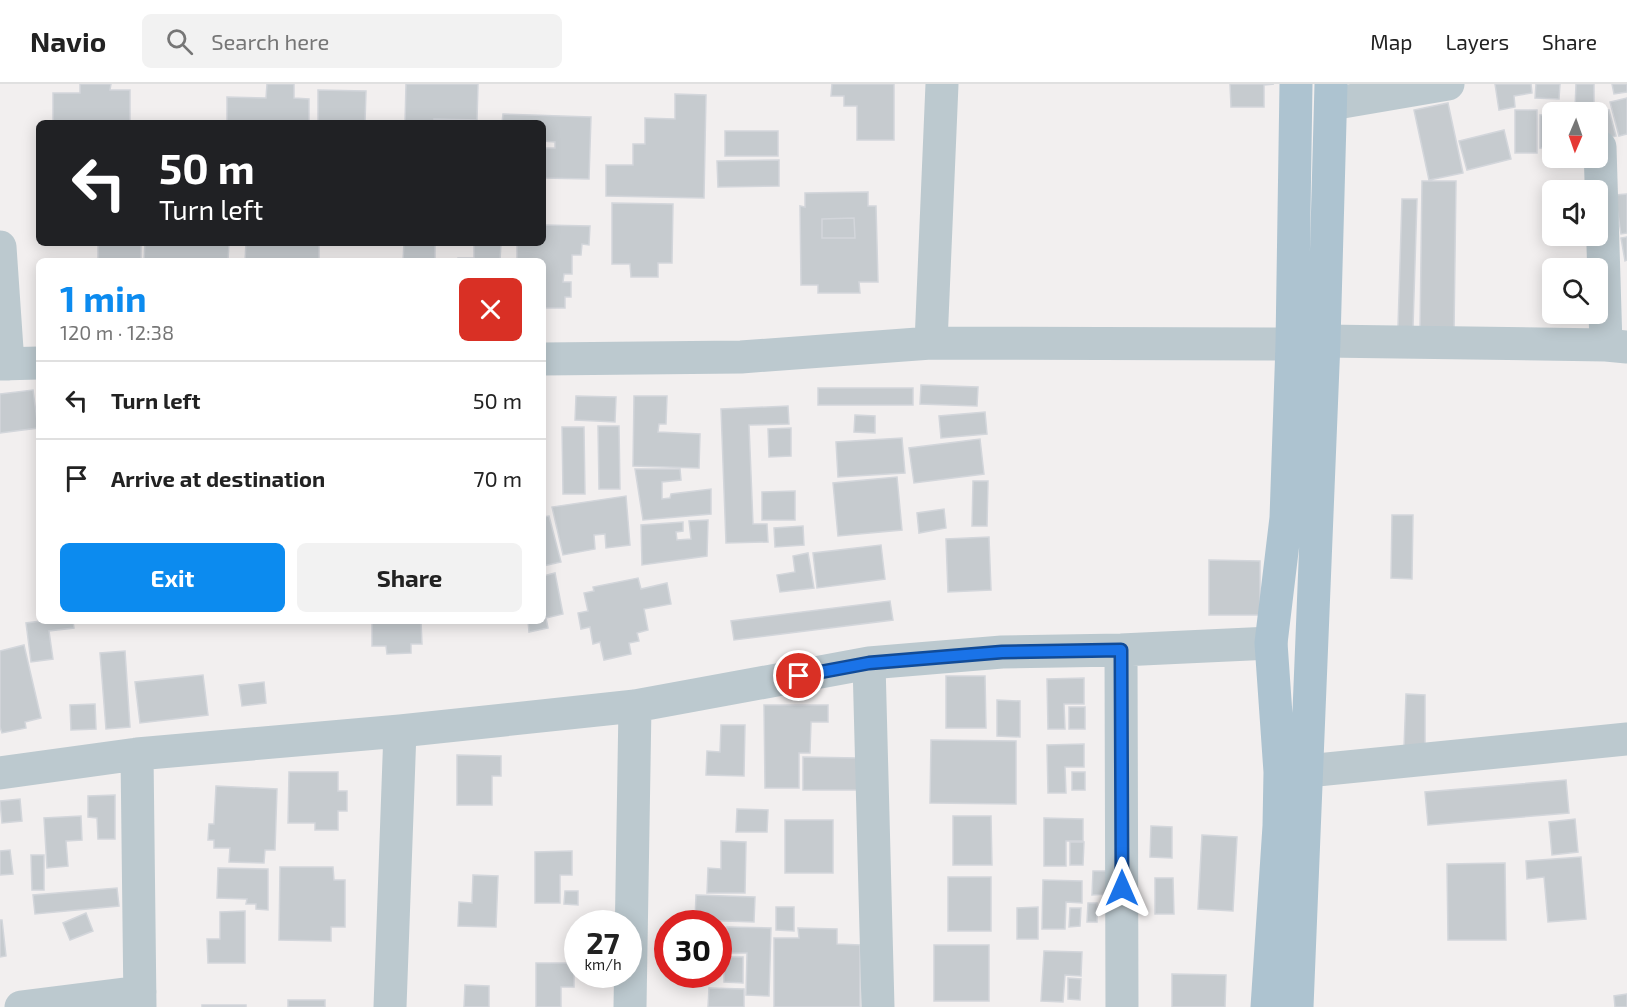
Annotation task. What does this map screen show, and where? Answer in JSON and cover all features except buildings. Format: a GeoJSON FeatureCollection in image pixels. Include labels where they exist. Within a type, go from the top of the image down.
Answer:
{"type":"FeatureCollection","features":[{"type":"Feature","properties":{"kind":"main road"},"geometry":{"type":"LineString","coordinates":[[1267,1007],[1279,825],[1280,772],[1271,643],[1286,518],[1292,344],[1296,84]]}},
{"type":"Feature","properties":{"kind":"main road"},"geometry":{"type":"LineString","coordinates":[[1297,1007],[1324,341],[1331,94]]}},
{"type":"Feature","properties":{"kind":"street"},"geometry":{"type":"LineString","coordinates":[[930,343],[942,84]]}},
{"type":"Feature","properties":{"kind":"street"},"geometry":{"type":"LineString","coordinates":[[1331,94],[1448,84]]}},
{"type":"Feature","properties":{"kind":"street"},"geometry":{"type":"LineString","coordinates":[[1324,341],[1616,346],[1602,168]]}},
{"type":"Feature","properties":{"kind":"street"},"geometry":{"type":"LineString","coordinates":[[0,247],[16,364]]}},
{"type":"Feature","properties":{"kind":"street"},"geometry":{"type":"LineString","coordinates":[[546,359],[741,357],[930,343],[1292,344]]}},
{"type":"Feature","properties":{"kind":"street"},"geometry":{"type":"LineString","coordinates":[[0,773],[137,754],[635,706],[869,663],[1002,652],[1121,650],[1271,643]]}},
{"type":"Feature","properties":{"kind":"street"},"geometry":{"type":"LineString","coordinates":[[1121,650],[1122,1007]]}},
{"type":"Feature","properties":{"kind":"street"},"geometry":{"type":"LineString","coordinates":[[869,663],[878,1007]]}},
{"type":"Feature","properties":{"kind":"street"},"geometry":{"type":"LineString","coordinates":[[630,1007],[635,706]]}},
{"type":"Feature","properties":{"kind":"street"},"geometry":{"type":"LineString","coordinates":[[390,1007],[400,730]]}},
{"type":"Feature","properties":{"kind":"street"},"geometry":{"type":"LineString","coordinates":[[1307,771],[1627,739]]}},
{"type":"Feature","properties":{"kind":"street"},"geometry":{"type":"LineString","coordinates":[[21,1007],[140,1000],[137,754]]}},
{"type":"Feature","properties":{"kind":"route"},"geometry":{"type":"LineString","coordinates":[[799,676],[869,663],[1002,652],[1121,650],[1122,888]]}}]}
